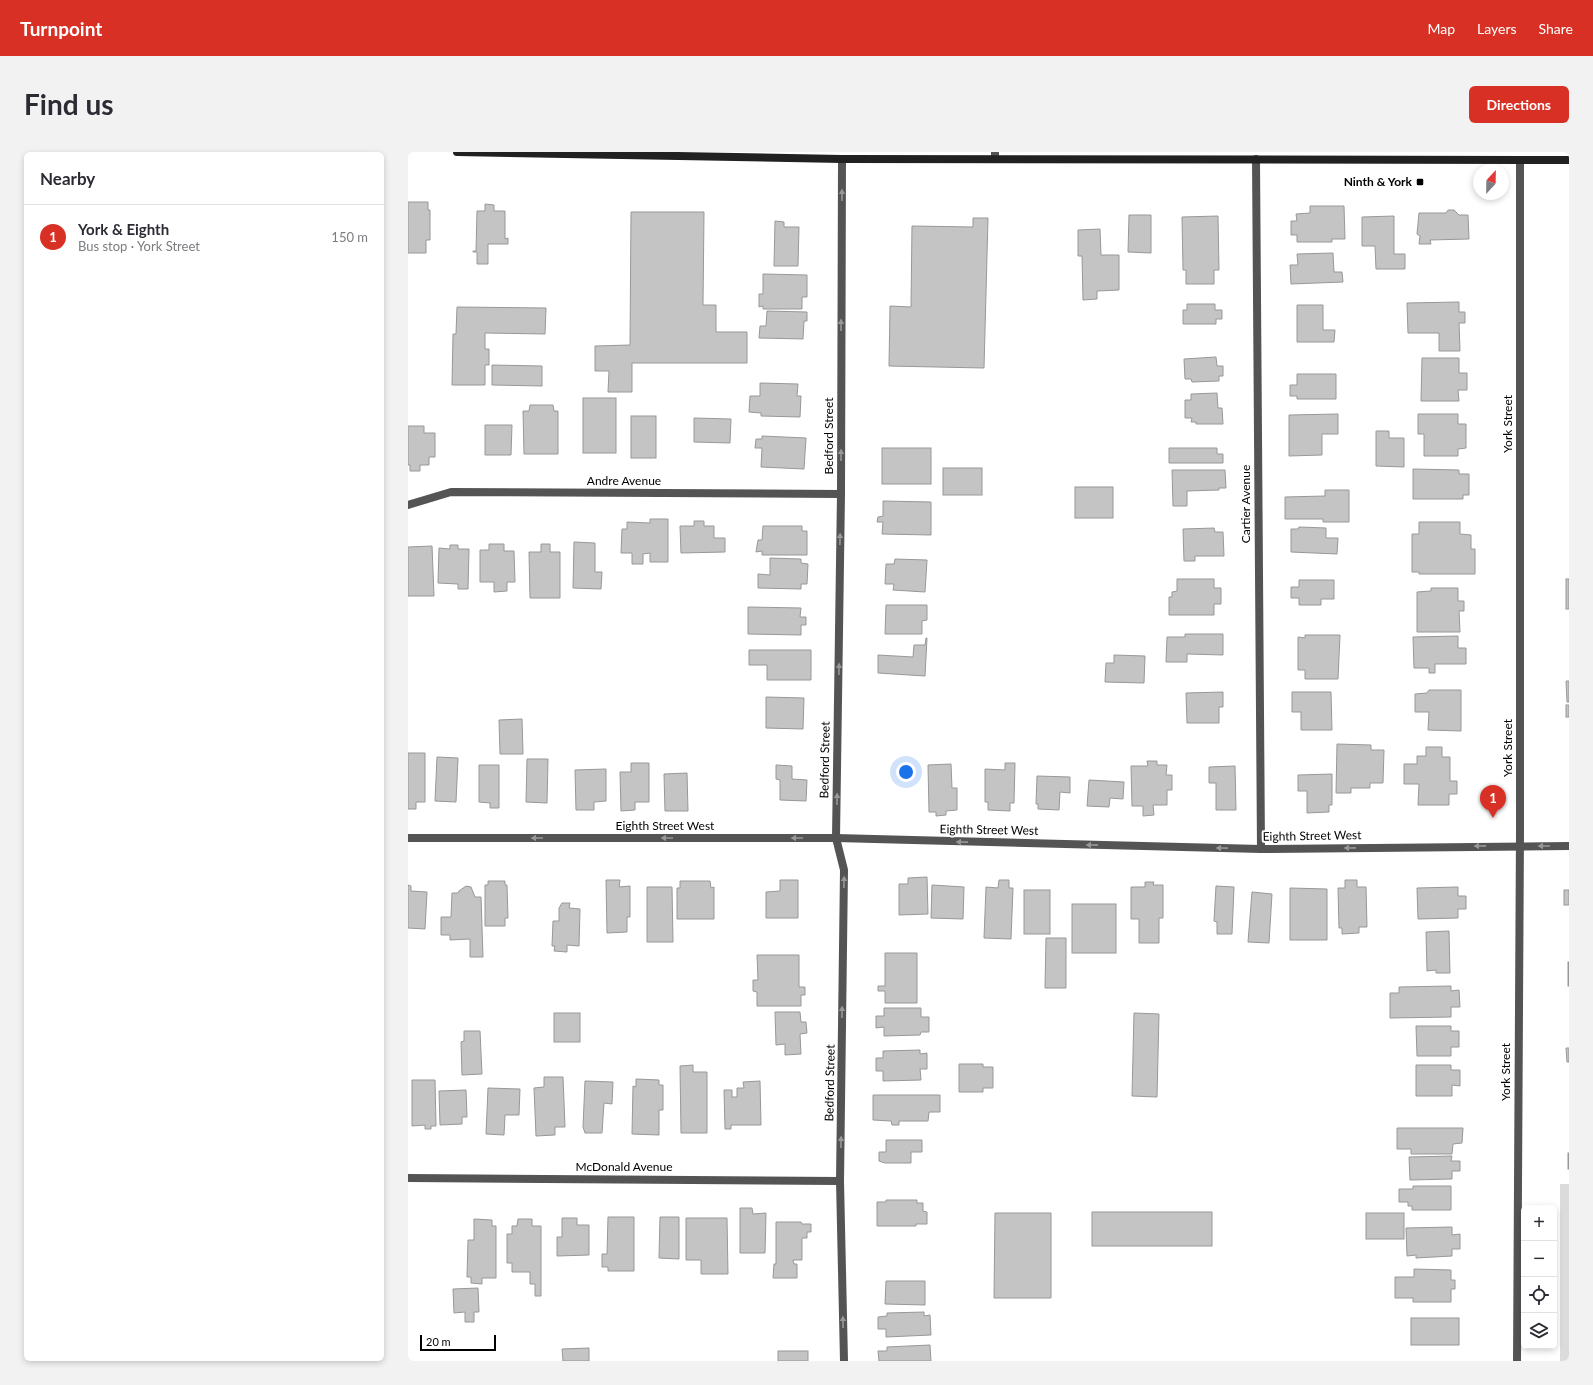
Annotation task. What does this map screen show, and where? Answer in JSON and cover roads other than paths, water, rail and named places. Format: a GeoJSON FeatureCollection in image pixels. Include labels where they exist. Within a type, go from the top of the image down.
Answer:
{"type":"FeatureCollection","features":[{"type":"Feature","properties":{"kind":"main road"},"geometry":{"type":"LineString","coordinates":[[457,152],[842,159],[995,156],[1569,160]]}},
{"type":"Feature","properties":{"kind":"street","name":"Bedford Street"},"geometry":{"type":"LineString","coordinates":[[842,159],[841,494],[836,838],[844,870],[840,1181],[844,1361]]}},
{"type":"Feature","properties":{"kind":"street","name":"Cartier Avenue"},"geometry":{"type":"LineString","coordinates":[[1256,159],[1261,849]]}},
{"type":"Feature","properties":{"kind":"street","name":"York Street"},"geometry":{"type":"LineString","coordinates":[[1516,1361],[1520,846],[1520,160]]}},
{"type":"Feature","properties":{"kind":"street","name":"Andre Avenue"},"geometry":{"type":"LineString","coordinates":[[408,505],[451,492],[841,494]]}},
{"type":"Feature","properties":{"kind":"street","name":"Eighth Street West"},"geometry":{"type":"LineString","coordinates":[[408,838],[836,838],[1261,849],[1569,846]]}},
{"type":"Feature","properties":{"kind":"street","name":"McDonald Avenue"},"geometry":{"type":"LineString","coordinates":[[408,1178],[840,1181]]}},
{"type":"Feature","properties":{"kind":"place","name":"Ninth & York"},"geometry":{"type":"Point","coordinates":[1420,182]}},
{"type":"Feature","properties":{"kind":"place","name":"York & Eighth"},"geometry":{"type":"Point","coordinates":[1493,818]}}]}
